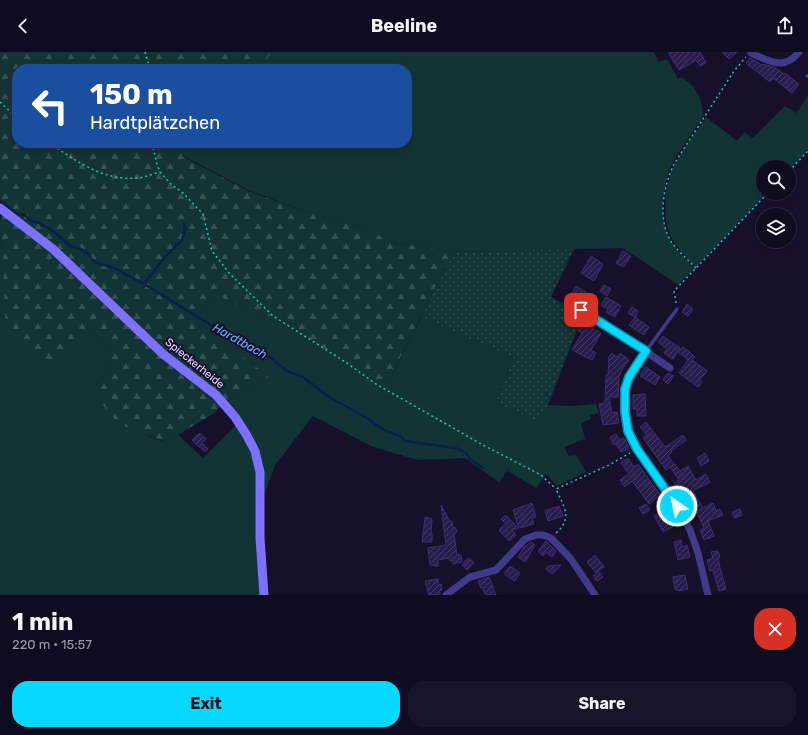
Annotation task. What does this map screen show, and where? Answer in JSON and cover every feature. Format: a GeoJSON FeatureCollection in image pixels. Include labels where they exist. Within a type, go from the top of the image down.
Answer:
{"type":"FeatureCollection","features":[{"type":"Feature","properties":{"kind":"main road","name":"Spieckerheide"},"geometry":{"type":"LineString","coordinates":[[0,208],[53,249],[163,354],[216,395],[235,417],[255,451],[260,472],[260,538],[264,595]]}},
{"type":"Feature","properties":{"kind":"street"},"geometry":{"type":"LineString","coordinates":[[751,53],[772,62],[782,64],[790,62],[799,52]]}},
{"type":"Feature","properties":{"kind":"street"},"geometry":{"type":"LineString","coordinates":[[581,310],[670,368]]}},
{"type":"Feature","properties":{"kind":"street"},"geometry":{"type":"LineString","coordinates":[[646,351],[629,377],[625,389],[625,412],[628,431],[637,449],[672,498],[690,530],[698,553],[708,595]]}},
{"type":"Feature","properties":{"kind":"street"},"geometry":{"type":"LineString","coordinates":[[446,595],[470,577],[496,570],[525,539],[536,535],[543,535],[551,538],[571,558],[595,595]]}},
{"type":"Feature","properties":{"kind":"lane"},"geometry":{"type":"LineString","coordinates":[[646,351],[677,309]]}},
{"type":"Feature","properties":{"kind":"path"},"geometry":{"type":"LineString","coordinates":[[145,52],[149,64]]}},
{"type":"Feature","properties":{"kind":"path"},"geometry":{"type":"LineString","coordinates":[[696,268],[678,250],[671,241],[667,232],[664,220],[664,206],[668,175],[734,71],[751,53]]}},
{"type":"Feature","properties":{"kind":"path"},"geometry":{"type":"LineString","coordinates":[[0,102],[12,113]]}},
{"type":"Feature","properties":{"kind":"path"},"geometry":{"type":"LineString","coordinates":[[57,148],[80,163],[113,177],[138,178],[160,172]]}},
{"type":"Feature","properties":{"kind":"path"},"geometry":{"type":"LineString","coordinates":[[153,148],[160,172],[203,214],[212,251],[230,274],[273,316],[347,363],[376,384],[483,445],[541,475],[556,489],[567,518],[564,524],[551,538]]}},
{"type":"Feature","properties":{"kind":"path"},"geometry":{"type":"LineString","coordinates":[[796,164],[808,151]]}},
{"type":"Feature","properties":{"kind":"path"},"geometry":{"type":"LineString","coordinates":[[677,309],[674,291],[761,200]]}},
{"type":"Feature","properties":{"kind":"path"},"geometry":{"type":"LineString","coordinates":[[556,489],[609,465],[637,449]]}},
{"type":"Feature","properties":{"kind":"green space"},"geometry":{"type":"Polygon","coordinates":[[[0,52],[272,52],[264,64],[12,64],[12,148],[184,148],[182,156],[248,191],[307,212],[358,226],[393,242],[453,252],[385,388],[337,356],[269,316],[252,312],[222,298],[204,307],[198,321],[269,377],[226,401],[213,414],[166,442],[119,424],[102,404],[94,387],[106,374],[113,355],[91,326],[53,365],[24,343],[5,318],[3,254],[0,231],[0,221],[4,206],[0,202],[0,52]]]}},
{"type":"Feature","properties":{"kind":"green space"},"geometry":{"type":"Polygon","coordinates":[[[272,52],[654,52],[659,62],[667,59],[678,79],[682,77],[695,89],[701,102],[704,115],[679,151],[670,167],[666,182],[663,205],[663,216],[668,235],[679,252],[695,268],[678,285],[623,248],[453,252],[393,242],[358,226],[307,212],[248,190],[182,155],[184,148],[412,148],[412,64],[264,64],[272,52]]]}},
{"type":"Feature","properties":{"kind":"green space"},"geometry":{"type":"Polygon","coordinates":[[[808,95],[808,151],[796,163],[796,160],[756,160],[756,200],[760,200],[696,267],[675,243],[667,227],[665,207],[666,195],[672,168],[681,152],[706,117],[737,141],[744,132],[753,138],[785,106],[797,113],[808,95]]]}},
{"type":"Feature","properties":{"kind":"green space"},"geometry":{"type":"Polygon","coordinates":[[[0,231],[3,254],[91,326],[113,355],[106,374],[94,387],[137,430],[165,442],[178,435],[203,458],[236,425],[251,452],[257,473],[262,595],[0,595],[0,231]]]}},
{"type":"Feature","properties":{"kind":"green space"},"geometry":{"type":"Polygon","coordinates":[[[574,249],[551,297],[583,314],[548,405],[539,422],[495,403],[514,358],[421,317],[453,252],[574,249]]]}},
{"type":"Feature","properties":{"kind":"green space"},"geometry":{"type":"Polygon","coordinates":[[[222,298],[252,312],[269,316],[337,356],[385,388],[421,317],[514,358],[495,403],[539,422],[548,405],[572,406],[596,404],[599,413],[590,415],[591,419],[581,423],[585,439],[564,447],[569,456],[576,455],[586,472],[557,486],[546,474],[536,488],[507,471],[499,482],[465,458],[418,460],[373,447],[313,416],[275,465],[264,495],[263,470],[226,401],[269,377],[198,321],[204,307],[222,298]]]}},
{"type":"Feature","properties":{"kind":"building"},"geometry":{"type":"Polygon","coordinates":[[[668,52],[700,52],[706,63],[700,66],[696,60],[679,70],[668,52]]]}},
{"type":"Feature","properties":{"kind":"building"},"geometry":{"type":"Polygon","coordinates":[[[722,52],[737,52],[729,59],[722,52]]]}},
{"type":"Feature","properties":{"kind":"building"},"geometry":{"type":"Polygon","coordinates":[[[750,58],[762,65],[774,67],[784,74],[785,73],[799,84],[792,93],[773,78],[770,82],[746,63],[750,58]]]}},
{"type":"Feature","properties":{"kind":"building"},"geometry":{"type":"Polygon","coordinates":[[[623,251],[631,256],[624,267],[616,263],[623,251]]]}},
{"type":"Feature","properties":{"kind":"building"},"geometry":{"type":"Polygon","coordinates":[[[591,256],[603,264],[594,281],[581,273],[591,256]]]}},
{"type":"Feature","properties":{"kind":"building"},"geometry":{"type":"Polygon","coordinates":[[[604,285],[611,289],[607,296],[600,291],[604,285]]]}},
{"type":"Feature","properties":{"kind":"building"},"geometry":{"type":"Polygon","coordinates":[[[576,286],[586,292],[580,301],[571,295],[576,286]]]}},
{"type":"Feature","properties":{"kind":"building"},"geometry":{"type":"Polygon","coordinates":[[[606,297],[621,306],[615,317],[606,312],[608,309],[601,305],[606,297]]]}},
{"type":"Feature","properties":{"kind":"building"},"geometry":{"type":"Polygon","coordinates":[[[687,304],[693,309],[688,316],[682,312],[687,304]]]}},
{"type":"Feature","properties":{"kind":"building"},"geometry":{"type":"Polygon","coordinates":[[[632,307],[638,311],[635,317],[628,313],[632,307]]]}},
{"type":"Feature","properties":{"kind":"building"},"geometry":{"type":"Polygon","coordinates":[[[635,317],[649,327],[644,335],[629,325],[635,317]]]}},
{"type":"Feature","properties":{"kind":"building"},"geometry":{"type":"Polygon","coordinates":[[[582,322],[601,333],[591,350],[596,353],[592,360],[572,350],[582,333],[577,330],[582,322]]]}},
{"type":"Feature","properties":{"kind":"building"},"geometry":{"type":"Polygon","coordinates":[[[663,336],[680,348],[673,359],[664,353],[667,349],[658,342],[663,336]]]}},
{"type":"Feature","properties":{"kind":"building"},"geometry":{"type":"Polygon","coordinates":[[[683,347],[695,357],[692,360],[707,371],[700,380],[702,382],[698,387],[679,373],[688,360],[678,352],[683,347]]]}},
{"type":"Feature","properties":{"kind":"building"},"geometry":{"type":"Polygon","coordinates":[[[612,353],[617,357],[620,353],[629,360],[619,375],[618,397],[609,397],[612,413],[617,412],[619,423],[603,425],[599,404],[605,403],[608,358],[612,353]]]}},
{"type":"Feature","properties":{"kind":"building"},"geometry":{"type":"Polygon","coordinates":[[[646,367],[660,377],[655,385],[640,376],[646,367]]]}},
{"type":"Feature","properties":{"kind":"building"},"geometry":{"type":"Polygon","coordinates":[[[668,373],[674,376],[668,384],[663,380],[668,373]]]}},
{"type":"Feature","properties":{"kind":"building"},"geometry":{"type":"Polygon","coordinates":[[[645,394],[646,416],[637,416],[637,409],[633,409],[633,395],[645,394]]]}},
{"type":"Feature","properties":{"kind":"building"},"geometry":{"type":"Polygon","coordinates":[[[646,422],[665,447],[683,435],[686,440],[671,451],[672,452],[668,456],[680,471],[688,466],[696,480],[706,474],[710,482],[693,491],[703,508],[713,503],[716,511],[720,509],[723,515],[708,521],[714,536],[704,540],[700,530],[704,528],[697,513],[693,515],[688,507],[693,504],[684,489],[680,492],[674,483],[679,480],[670,467],[666,470],[643,438],[647,435],[640,427],[646,422]]]}},
{"type":"Feature","properties":{"kind":"building"},"geometry":{"type":"Polygon","coordinates":[[[200,433],[206,439],[202,443],[208,449],[205,452],[192,440],[200,433]]]}},
{"type":"Feature","properties":{"kind":"building"},"geometry":{"type":"Polygon","coordinates":[[[616,434],[620,440],[624,438],[629,448],[621,452],[616,444],[614,445],[610,437],[616,434]]]}},
{"type":"Feature","properties":{"kind":"building"},"geometry":{"type":"Polygon","coordinates":[[[705,453],[709,461],[701,466],[697,458],[705,453]]]}},
{"type":"Feature","properties":{"kind":"building"},"geometry":{"type":"Polygon","coordinates":[[[628,458],[634,467],[638,464],[660,495],[649,504],[632,481],[625,487],[620,480],[629,474],[621,463],[628,458]]]}},
{"type":"Feature","properties":{"kind":"building"},"geometry":{"type":"Polygon","coordinates":[[[532,503],[536,517],[532,518],[534,524],[519,528],[513,510],[532,503]]]}},
{"type":"Feature","properties":{"kind":"building"},"geometry":{"type":"Polygon","coordinates":[[[646,504],[650,510],[643,514],[639,508],[646,504]]]}},
{"type":"Feature","properties":{"kind":"building"},"geometry":{"type":"Polygon","coordinates":[[[441,505],[450,521],[452,521],[453,528],[455,527],[457,532],[454,534],[457,555],[461,555],[462,562],[453,564],[453,560],[450,561],[449,558],[438,560],[438,566],[430,565],[428,548],[446,545],[441,505]]]}},
{"type":"Feature","properties":{"kind":"building"},"geometry":{"type":"Polygon","coordinates":[[[559,506],[563,516],[548,521],[545,511],[559,506]]]}},
{"type":"Feature","properties":{"kind":"building"},"geometry":{"type":"Polygon","coordinates":[[[740,509],[742,515],[735,518],[732,512],[740,509]]]}},
{"type":"Feature","properties":{"kind":"building"},"geometry":{"type":"Polygon","coordinates":[[[665,510],[669,516],[672,514],[678,524],[663,532],[654,516],[665,510]]]}},
{"type":"Feature","properties":{"kind":"building"},"geometry":{"type":"Polygon","coordinates":[[[506,515],[518,528],[512,530],[516,535],[509,541],[499,530],[506,524],[501,519],[506,515]]]}},
{"type":"Feature","properties":{"kind":"building"},"geometry":{"type":"Polygon","coordinates":[[[425,517],[432,519],[432,542],[422,542],[425,517]]]}},
{"type":"Feature","properties":{"kind":"building"},"geometry":{"type":"Polygon","coordinates":[[[681,540],[682,547],[687,545],[690,557],[678,560],[674,542],[681,540]]]}},
{"type":"Feature","properties":{"kind":"building"},"geometry":{"type":"Polygon","coordinates":[[[546,541],[556,551],[552,557],[546,552],[543,556],[538,551],[546,541]]]}},
{"type":"Feature","properties":{"kind":"building"},"geometry":{"type":"Polygon","coordinates":[[[531,542],[535,545],[525,562],[518,557],[524,547],[531,542]]]}},
{"type":"Feature","properties":{"kind":"building"},"geometry":{"type":"Polygon","coordinates":[[[718,551],[720,557],[718,558],[720,568],[726,589],[719,591],[713,570],[710,571],[707,560],[713,558],[711,552],[718,551]]]}},
{"type":"Feature","properties":{"kind":"building"},"geometry":{"type":"Polygon","coordinates":[[[595,555],[604,567],[598,571],[603,577],[597,581],[593,576],[598,572],[596,573],[587,562],[595,555]]]}},
{"type":"Feature","properties":{"kind":"building"},"geometry":{"type":"Polygon","coordinates":[[[468,558],[474,562],[467,570],[462,565],[468,558]]]}},
{"type":"Feature","properties":{"kind":"building"},"geometry":{"type":"Polygon","coordinates":[[[561,565],[552,574],[546,569],[549,566],[561,565]]]}},
{"type":"Feature","properties":{"kind":"building"},"geometry":{"type":"Polygon","coordinates":[[[510,566],[520,573],[515,581],[504,574],[510,566]]]}},
{"type":"Feature","properties":{"kind":"building"},"geometry":{"type":"Polygon","coordinates":[[[685,575],[688,589],[679,591],[675,589],[673,577],[685,575]]]}},
{"type":"Feature","properties":{"kind":"building"},"geometry":{"type":"Polygon","coordinates":[[[489,577],[496,595],[486,595],[478,581],[489,577]]]}},
{"type":"Feature","properties":{"kind":"building"},"geometry":{"type":"Polygon","coordinates":[[[438,579],[438,585],[441,584],[442,590],[439,591],[440,594],[429,595],[425,581],[438,579]]]}},
{"type":"Feature","properties":{"kind":"waterway","name":"Hardtbach"},"geometry":{"type":"LineString","coordinates":[[0,201],[17,214],[25,215],[31,221],[40,223],[57,234],[70,246],[81,249],[87,253],[94,262],[112,267],[144,284],[242,344],[264,353],[287,371],[303,377],[329,397],[365,417],[384,430],[400,436],[405,441],[456,448],[466,453],[470,459],[483,468]]}},
{"type":"Feature","properties":{"kind":"waterway"},"geometry":{"type":"LineString","coordinates":[[144,284],[164,258],[182,240],[185,229],[184,224]]}},
{"type":"Feature","properties":{"kind":"route"},"geometry":{"type":"LineString","coordinates":[[581,310],[646,351],[629,377],[625,389],[625,412],[628,431],[637,449],[677,506]]}}]}
